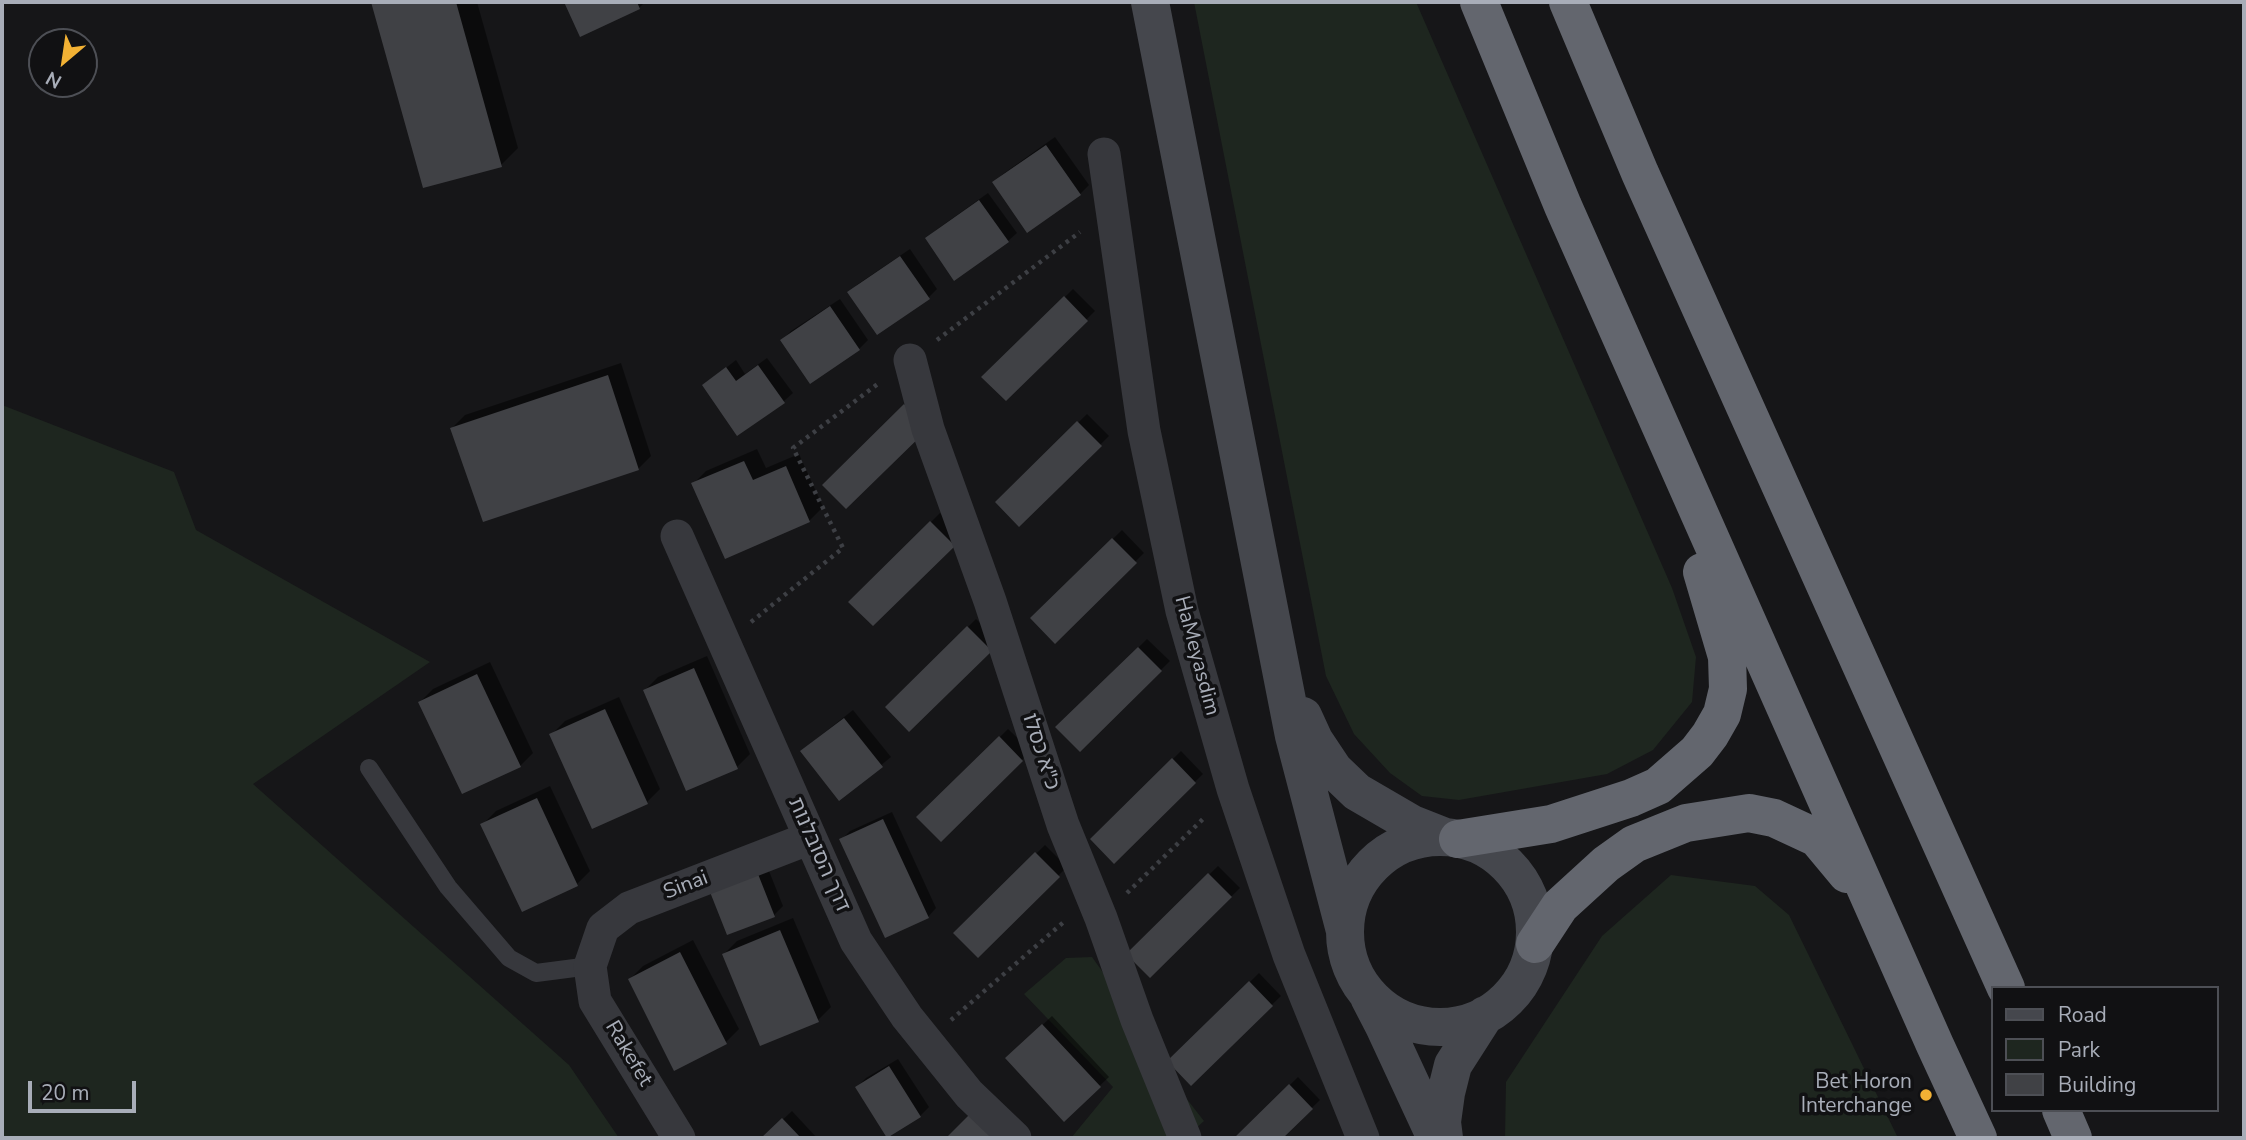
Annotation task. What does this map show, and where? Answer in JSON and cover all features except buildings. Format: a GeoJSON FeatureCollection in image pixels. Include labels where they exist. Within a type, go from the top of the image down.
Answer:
{"type":"FeatureCollection","features":[{"type":"Feature","properties":{"kind":"highway"},"geometry":{"type":"LineString","coordinates":[[1479,2],[1563,206],[1978,1138]]}},
{"type":"Feature","properties":{"kind":"highway"},"geometry":{"type":"LineString","coordinates":[[1568,2],[1640,173],[2005,986]]}},
{"type":"Feature","properties":{"kind":"highway"},"geometry":{"type":"LineString","coordinates":[[1451,838],[1551,824],[1631,798],[1658,786],[1697,752],[1722,714],[1728,689],[1727,657],[1646,393]]}},
{"type":"Feature","properties":{"kind":"highway"},"geometry":{"type":"LineString","coordinates":[[1535,944],[1560,905],[1606,864],[1634,844],[1686,823],[1749,813],[1774,818],[1817,838],[1878,915]]}},
{"type":"Feature","properties":{"kind":"highway"},"geometry":{"type":"LineString","coordinates":[[2062,1112],[2073,1138]]}},
{"type":"Feature","properties":{"kind":"main road"},"geometry":{"type":"LineString","coordinates":[[1150,2],[1294,736],[1311,805],[1354,972],[1384,1026],[1436,1138]]}},
{"type":"Feature","properties":{"kind":"main road"},"geometry":{"type":"LineString","coordinates":[[1281,670],[1314,740],[1334,770],[1357,792],[1412,824],[1489,850],[1509,866],[1530,900],[1535,923],[1535,944],[1527,971],[1520,984],[1497,1008],[1485,1015],[1468,1023],[1451,1026],[1420,1024],[1389,1012],[1365,989]]}},
{"type":"Feature","properties":{"kind":"main road"},"geometry":{"type":"LineString","coordinates":[[1345,931],[1352,898],[1369,869],[1382,857],[1403,845],[1426,838],[1451,838]]}},
{"type":"Feature","properties":{"kind":"main road"},"geometry":{"type":"LineString","coordinates":[[1444,1138],[1442,1122],[1453,1065],[1485,1015]]}},
{"type":"Feature","properties":{"kind":"street","name":"HaMeyasdim"},"geometry":{"type":"LineString","coordinates":[[1104,154],[1144,431],[1182,611],[1233,789],[1289,955],[1363,1138]]}},
{"type":"Feature","properties":{"kind":"street","name":"כ\"א כסלו"},"geometry":{"type":"LineString","coordinates":[[910,360],[928,429],[990,601],[1063,825],[1185,1138]]}},
{"type":"Feature","properties":{"kind":"street","name":"דרך הסובלנות"},"geometry":{"type":"LineString","coordinates":[[677,536],[856,941],[907,1017],[969,1094],[1015,1138]]}},
{"type":"Feature","properties":{"kind":"street","name":"Sinai"},"geometry":{"type":"LineString","coordinates":[[590,966],[603,928],[629,908],[810,838]]}},
{"type":"Feature","properties":{"kind":"street","name":"Rakefet"},"geometry":{"type":"LineString","coordinates":[[590,966],[595,1001],[679,1138]]}},
{"type":"Feature","properties":{"kind":"lane"},"geometry":{"type":"LineString","coordinates":[[369,768],[448,887],[509,958],[536,973],[590,966]]}},
{"type":"Feature","properties":{"kind":"green space"},"geometry":{"type":"Polygon","coordinates":[[[1194,2],[1416,2],[1672,588],[1696,657],[1692,702],[1653,750],[1607,774],[1459,800],[1422,796],[1390,773],[1354,734],[1326,676],[1194,2]]]}},
{"type":"Feature","properties":{"kind":"green space"},"geometry":{"type":"Polygon","coordinates":[[[2,405],[174,472],[196,530],[430,662],[253,784],[569,1065],[619,1138],[2,1138],[2,405]]]}},
{"type":"Feature","properties":{"kind":"green space"},"geometry":{"type":"Polygon","coordinates":[[[1671,875],[1755,886],[1789,915],[1898,1138],[1505,1138],[1506,1082],[1602,936],[1671,875]]]}},
{"type":"Feature","properties":{"kind":"green space"},"geometry":{"type":"Polygon","coordinates":[[[1092,957],[1137,1020],[1150,1052],[1204,1121],[1185,1138],[1071,1138],[1113,1087],[1024,994],[1066,958],[1092,957]]]}},
{"type":"Feature","properties":{"kind":"place","name":"Bet Horon Interchange"},"geometry":{"type":"Point","coordinates":[1926,1095]}}]}
